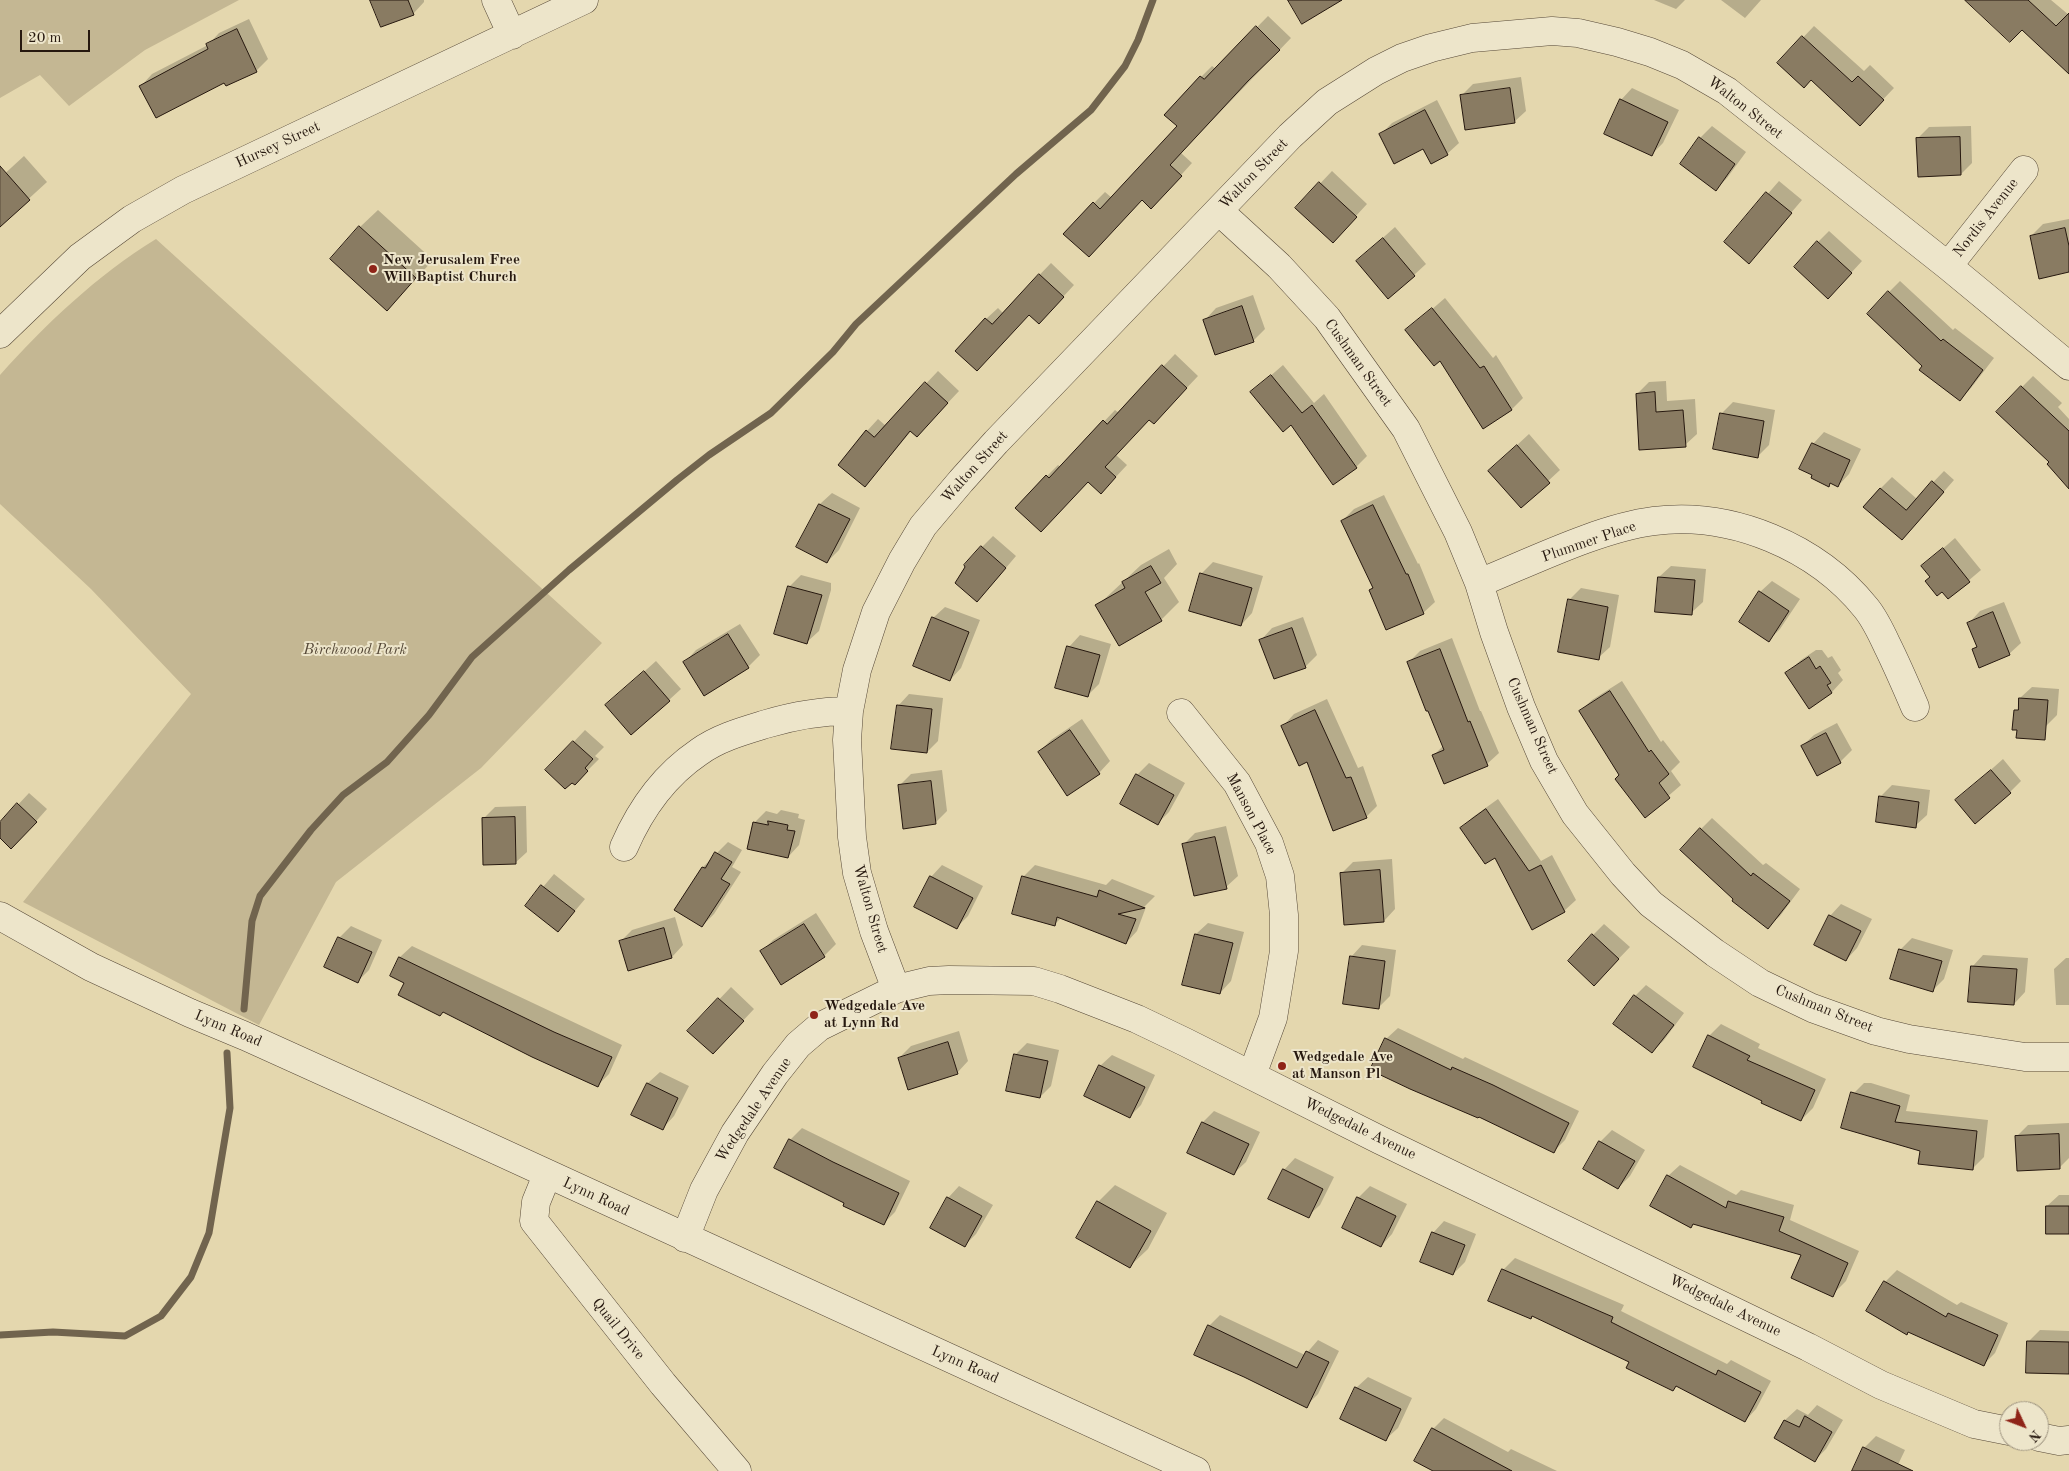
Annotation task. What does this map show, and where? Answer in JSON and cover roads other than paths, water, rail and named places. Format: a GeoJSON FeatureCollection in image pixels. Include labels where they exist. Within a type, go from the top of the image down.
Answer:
{"type":"FeatureCollection","features":[{"type":"Feature","properties":{"kind":"street"},"geometry":{"type":"LineString","coordinates":[[496,0],[512,35]]}},
{"type":"Feature","properties":{"kind":"street","name":"Hursey Street"},"geometry":{"type":"LineString","coordinates":[[0,334],[80,257],[132,219],[183,190],[584,0]]}},
{"type":"Feature","properties":{"kind":"street","name":"Walton Street"},"geometry":{"type":"LineString","coordinates":[[896,989],[874,931],[858,873],[852,837],[847,740],[849,711],[857,670],[876,612],[902,561],[923,526],[996,442],[1290,136],[1327,102],[1376,71],[1402,58],[1431,48],[1472,38],[1552,30],[1578,33],[1617,42],[1658,55],[1703,76],[1727,91],[1948,266],[2069,366]]}},
{"type":"Feature","properties":{"kind":"street","name":"Nordis Avenue"},"geometry":{"type":"LineString","coordinates":[[1948,266],[2024,170]]}},
{"type":"Feature","properties":{"kind":"street","name":"Cushman Street"},"geometry":{"type":"LineString","coordinates":[[1218,211],[1279,266],[1327,318],[1346,342],[1406,430],[1442,499],[1479,583],[1494,632],[1521,707],[1549,768],[1575,814],[1623,874],[1651,904],[1681,928],[1745,973],[1785,996],[1876,1030],[1925,1042],[2016,1056],[2069,1057]]}},
{"type":"Feature","properties":{"kind":"street","name":"Plummer Place"},"geometry":{"type":"LineString","coordinates":[[1479,583],[1588,539],[1646,522],[1707,520],[1740,528],[1798,550],[1834,576],[1867,608],[1876,623],[1915,707]]}},
{"type":"Feature","properties":{"kind":"street"},"geometry":{"type":"LineString","coordinates":[[624,847],[633,828],[650,801],[674,772],[699,751],[743,731],[773,722],[805,714],[849,711]]}},
{"type":"Feature","properties":{"kind":"street","name":"Manson Place"},"geometry":{"type":"LineString","coordinates":[[1181,713],[1237,783],[1269,842],[1280,876],[1284,915],[1284,951],[1273,1018],[1252,1075]]}},
{"type":"Feature","properties":{"kind":"street","name":"Lynn Road"},"geometry":{"type":"LineString","coordinates":[[0,916],[107,974],[190,1014],[245,1036],[424,1117],[1196,1471]]}},
{"type":"Feature","properties":{"kind":"street","name":"Wedgedale Avenue"},"geometry":{"type":"LineString","coordinates":[[685,1238],[704,1190],[735,1133],[775,1074],[798,1045],[819,1027],[896,989],[928,981],[1034,981],[1137,1019],[1380,1140],[1800,1343],[1881,1385],[1974,1424],[1999,1429]]}},
{"type":"Feature","properties":{"kind":"street","name":"Quail Drive"},"geometry":{"type":"LineString","coordinates":[[547,1175],[536,1202],[534,1221],[608,1317],[737,1471]]}},
{"type":"Feature","properties":{"kind":"street"},"geometry":{"type":"LineString","coordinates":[[2049,1439],[2069,1440]]}},
{"type":"Feature","properties":{"kind":"waterway"},"geometry":{"type":"LineString","coordinates":[[244,1009],[252,921],[260,896],[311,830],[343,795],[387,762],[429,715],[472,657],[569,570],[677,480],[709,455],[771,413],[833,352],[856,324],[1016,174],[1091,110],[1125,66],[1138,40],[1153,0]]}},
{"type":"Feature","properties":{"kind":"waterway"},"geometry":{"type":"LineString","coordinates":[[0,1335],[53,1332],[125,1336],[161,1316],[191,1277],[209,1233],[230,1108],[227,1053]]}},
{"type":"Feature","properties":{"kind":"place","name":"New Jerusalem Free Will Baptist Church"},"geometry":{"type":"Point","coordinates":[373,269]}},
{"type":"Feature","properties":{"kind":"place","name":"Wedgedale Ave at Lynn Rd"},"geometry":{"type":"Point","coordinates":[814,1015]}},
{"type":"Feature","properties":{"kind":"place","name":"Wedgedale Ave at Manson Pl"},"geometry":{"type":"Point","coordinates":[1282,1066]}},
{"type":"Feature","properties":{"kind":"park label","name":"Birchwood Park"},"geometry":{"type":"Point","coordinates":[355,650]}}]}
